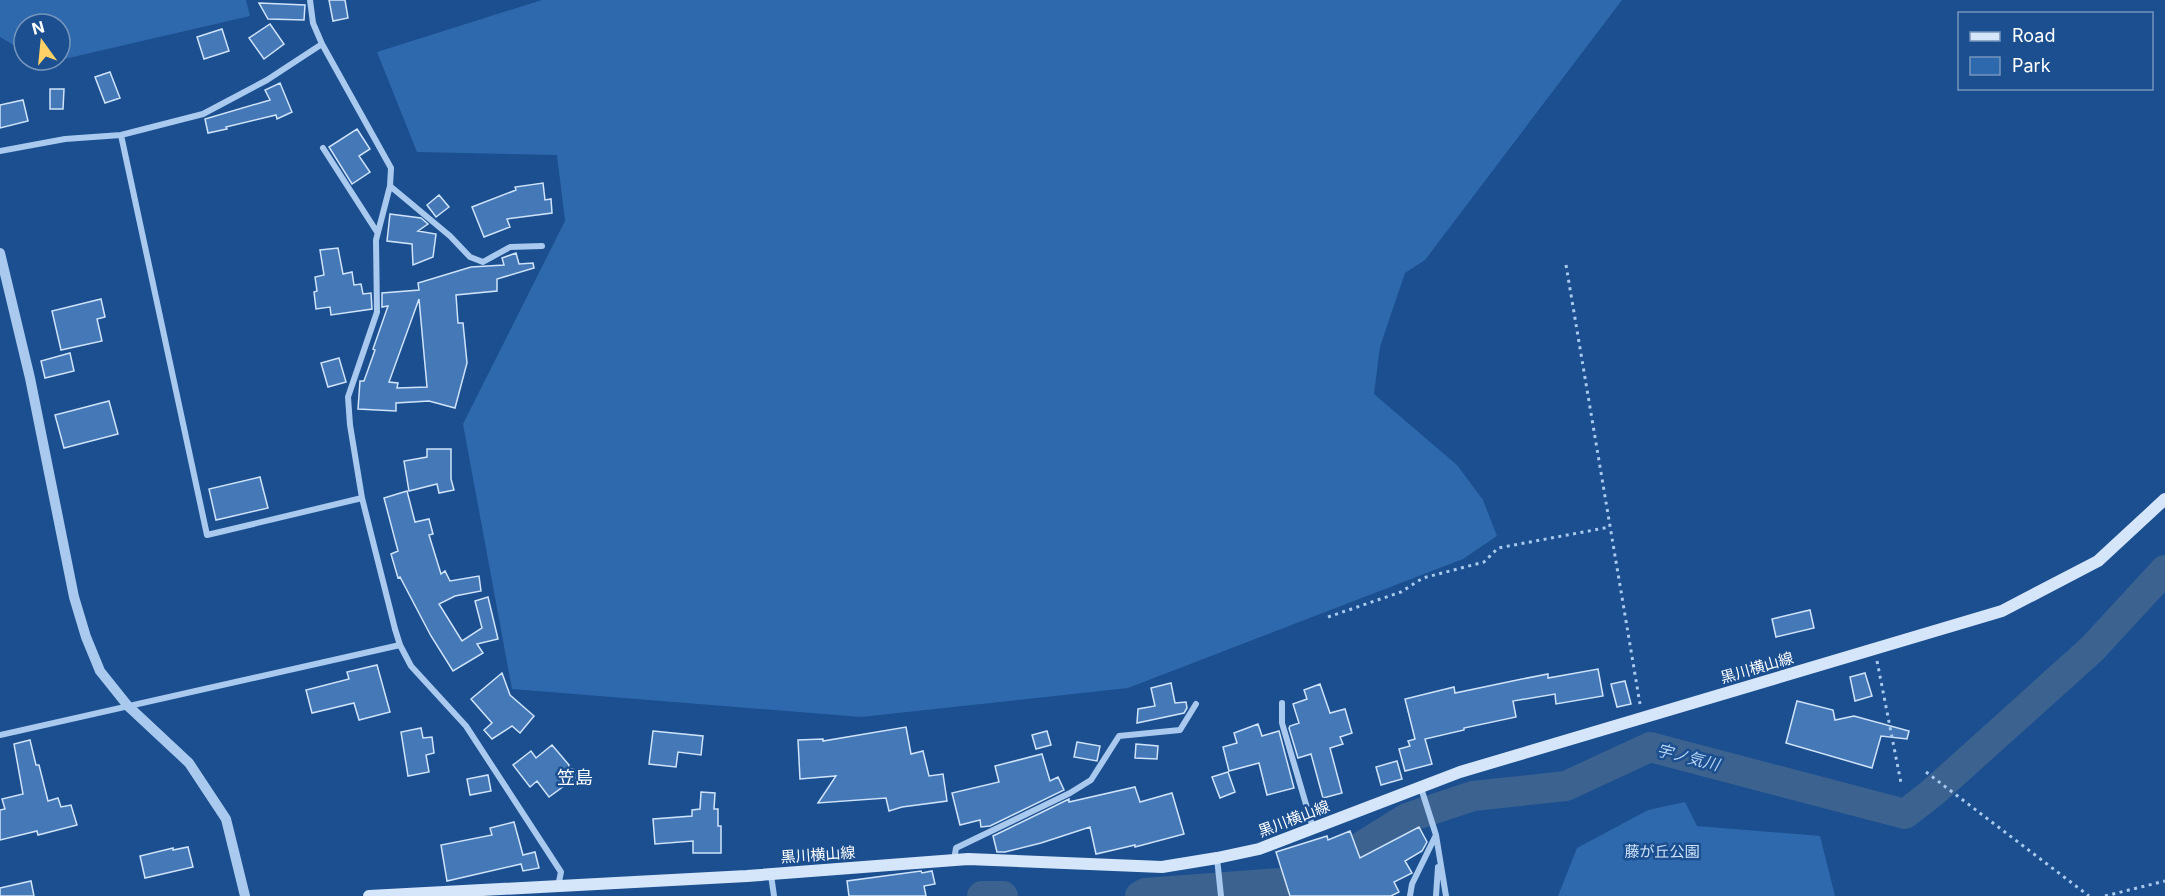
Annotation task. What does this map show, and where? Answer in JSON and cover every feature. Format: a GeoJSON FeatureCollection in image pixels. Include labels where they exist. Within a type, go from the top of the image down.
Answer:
{"type":"FeatureCollection","features":[{"type":"Feature","properties":{"kind":"main road","name":"黒川横山線"},"geometry":{"type":"LineString","coordinates":[[369,896],[556,891],[968,859],[1162,867],[1259,849],[1313,828],[1422,793],[1460,772],[2002,611],[2098,561],[2165,499]]}},
{"type":"Feature","properties":{"kind":"street"},"geometry":{"type":"LineString","coordinates":[[310,0],[313,23],[322,44],[392,168],[390,186],[376,240],[377,312],[348,397],[350,425],[362,498],[400,645],[411,666],[466,726],[561,872],[556,891]]}},
{"type":"Feature","properties":{"kind":"street"},"geometry":{"type":"LineString","coordinates":[[0,150],[64,139],[121,135],[202,114],[267,80],[322,44]]}},
{"type":"Feature","properties":{"kind":"street"},"geometry":{"type":"LineString","coordinates":[[121,135],[207,535],[362,498]]}},
{"type":"Feature","properties":{"kind":"street"},"geometry":{"type":"LineString","coordinates":[[323,148],[377,232]]}},
{"type":"Feature","properties":{"kind":"street"},"geometry":{"type":"LineString","coordinates":[[390,186],[450,236],[470,257],[483,262],[510,247],[542,246]]}},
{"type":"Feature","properties":{"kind":"street"},"geometry":{"type":"LineString","coordinates":[[0,253],[30,378],[74,597],[86,637],[100,671],[128,706],[189,763],[226,819],[245,896]]}},
{"type":"Feature","properties":{"kind":"street"},"geometry":{"type":"LineString","coordinates":[[0,735],[400,645]]}},
{"type":"Feature","properties":{"kind":"street"},"geometry":{"type":"LineString","coordinates":[[1281,703],[1282,723],[1313,828]]}},
{"type":"Feature","properties":{"kind":"street"},"geometry":{"type":"LineString","coordinates":[[954,860],[956,848],[1070,793],[1091,780],[1119,736],[1180,730],[1196,704]]}},
{"type":"Feature","properties":{"kind":"street"},"geometry":{"type":"LineString","coordinates":[[1422,793],[1436,835],[1446,896]]}},
{"type":"Feature","properties":{"kind":"street"},"geometry":{"type":"LineString","coordinates":[[1410,896],[1412,884],[1436,835]]}},
{"type":"Feature","properties":{"kind":"street"},"geometry":{"type":"LineString","coordinates":[[1436,896],[1439,856]]}},
{"type":"Feature","properties":{"kind":"street"},"geometry":{"type":"LineString","coordinates":[[1218,858],[1221,895]]}},
{"type":"Feature","properties":{"kind":"street"},"geometry":{"type":"LineString","coordinates":[[770,874],[774,896]]}},
{"type":"Feature","properties":{"kind":"path"},"geometry":{"type":"LineString","coordinates":[[1566,264],[1642,718]]}},
{"type":"Feature","properties":{"kind":"path"},"geometry":{"type":"LineString","coordinates":[[1328,617],[1401,592],[1423,578],[1484,562],[1498,548],[1610,527]]}},
{"type":"Feature","properties":{"kind":"path"},"geometry":{"type":"LineString","coordinates":[[1875,649],[1901,783]]}},
{"type":"Feature","properties":{"kind":"path"},"geometry":{"type":"LineString","coordinates":[[1926,772],[2088,896]]}},
{"type":"Feature","properties":{"kind":"path"},"geometry":{"type":"LineString","coordinates":[[2105,896],[2165,880]]}},
{"type":"Feature","properties":{"kind":"green space"},"geometry":{"type":"Polygon","coordinates":[[[0,0],[246,0],[250,16],[72,57],[72,12],[12,12],[12,44],[0,37],[0,0]]]}},
{"type":"Feature","properties":{"kind":"green space"},"geometry":{"type":"Polygon","coordinates":[[[542,0],[1622,0],[1425,260],[1405,273],[1380,347],[1374,394],[1457,465],[1483,500],[1497,536],[1463,559],[1128,688],[861,717],[512,689],[463,424],[565,221],[557,155],[417,152],[377,52],[542,0]]]}},
{"type":"Feature","properties":{"kind":"green space","name":"藤が丘公園"},"geometry":{"type":"Polygon","coordinates":[[[1685,802],[1697,826],[1820,836],[1835,896],[1558,896],[1577,848],[1648,810],[1685,802]]]}},
{"type":"Feature","properties":{"kind":"building"},"geometry":{"type":"Polygon","coordinates":[[[329,0],[345,0],[348,18],[333,21],[329,0]]]}},
{"type":"Feature","properties":{"kind":"building"},"geometry":{"type":"Polygon","coordinates":[[[259,3],[305,5],[304,20],[268,19],[259,3]]]}},
{"type":"Feature","properties":{"kind":"building"},"geometry":{"type":"Polygon","coordinates":[[[270,24],[284,44],[264,59],[249,38],[270,24]]]}},
{"type":"Feature","properties":{"kind":"building"},"geometry":{"type":"Polygon","coordinates":[[[222,29],[229,51],[204,59],[197,37],[222,29]]]}},
{"type":"Feature","properties":{"kind":"building"},"geometry":{"type":"Polygon","coordinates":[[[110,72],[120,98],[105,103],[95,77],[110,72]]]}},
{"type":"Feature","properties":{"kind":"building"},"geometry":{"type":"Polygon","coordinates":[[[280,83],[292,112],[277,119],[276,115],[208,133],[205,119],[270,100],[265,90],[280,83]]]}},
{"type":"Feature","properties":{"kind":"building"},"geometry":{"type":"Polygon","coordinates":[[[50,89],[64,89],[63,109],[50,109],[50,89]]]}},
{"type":"Feature","properties":{"kind":"building"},"geometry":{"type":"Polygon","coordinates":[[[23,100],[28,121],[0,128],[0,105],[23,100]]]}},
{"type":"Feature","properties":{"kind":"building"},"geometry":{"type":"Polygon","coordinates":[[[357,129],[370,149],[359,156],[370,172],[352,184],[329,147],[357,129]]]}},
{"type":"Feature","properties":{"kind":"building"},"geometry":{"type":"Polygon","coordinates":[[[543,183],[545,200],[551,199],[552,213],[507,219],[510,227],[484,237],[472,207],[516,190],[515,187],[543,183]]]}},
{"type":"Feature","properties":{"kind":"building"},"geometry":{"type":"Polygon","coordinates":[[[439,195],[449,207],[436,217],[427,205],[439,195]]]}},
{"type":"Feature","properties":{"kind":"building"},"geometry":{"type":"Polygon","coordinates":[[[390,214],[421,218],[428,224],[418,231],[436,234],[433,257],[413,265],[412,244],[387,241],[390,214]]]}},
{"type":"Feature","properties":{"kind":"building"},"geometry":{"type":"Polygon","coordinates":[[[338,248],[343,274],[352,272],[354,285],[361,284],[363,294],[371,293],[372,309],[331,315],[330,307],[316,309],[315,277],[324,275],[320,250],[338,248]]]}},
{"type":"Feature","properties":{"kind":"building"},"geometry":{"type":"Polygon","coordinates":[[[516,253],[519,264],[533,263],[534,268],[497,279],[497,291],[456,295],[458,323],[463,323],[467,363],[455,408],[429,401],[396,403],[396,411],[358,409],[360,381],[364,381],[388,306],[382,307],[382,293],[419,290],[418,283],[471,267],[504,265],[502,258],[516,253]],[[419,299],[389,382],[398,383],[397,388],[427,387],[419,299]]]}},
{"type":"Feature","properties":{"kind":"building"},"geometry":{"type":"Polygon","coordinates":[[[101,299],[105,317],[97,319],[102,341],[61,350],[52,311],[101,299]]]}},
{"type":"Feature","properties":{"kind":"building"},"geometry":{"type":"Polygon","coordinates":[[[70,353],[74,371],[45,378],[41,361],[70,353]]]}},
{"type":"Feature","properties":{"kind":"building"},"geometry":{"type":"Polygon","coordinates":[[[339,358],[346,382],[328,387],[321,363],[339,358]]]}},
{"type":"Feature","properties":{"kind":"building"},"geometry":{"type":"Polygon","coordinates":[[[109,401],[118,434],[64,448],[55,415],[109,401]]]}},
{"type":"Feature","properties":{"kind":"building"},"geometry":{"type":"Polygon","coordinates":[[[427,449],[451,449],[451,479],[454,490],[439,493],[437,484],[409,491],[404,461],[427,457],[427,449]]]}},
{"type":"Feature","properties":{"kind":"building"},"geometry":{"type":"Polygon","coordinates":[[[260,477],[268,508],[216,520],[209,489],[260,477]]]}},
{"type":"Feature","properties":{"kind":"building"},"geometry":{"type":"Polygon","coordinates":[[[407,491],[415,522],[429,519],[433,534],[429,535],[441,574],[445,571],[450,581],[479,576],[481,591],[455,596],[439,604],[462,641],[482,628],[475,601],[488,597],[498,639],[477,644],[483,653],[453,671],[431,636],[400,577],[398,578],[391,554],[398,551],[384,498],[407,491]]]}},
{"type":"Feature","properties":{"kind":"building"},"geometry":{"type":"Polygon","coordinates":[[[1810,610],[1814,628],[1776,637],[1772,619],[1810,610]]]}},
{"type":"Feature","properties":{"kind":"building"},"geometry":{"type":"Polygon","coordinates":[[[377,665],[390,712],[359,720],[354,703],[312,713],[306,690],[349,679],[347,672],[377,665]]]}},
{"type":"Feature","properties":{"kind":"building"},"geometry":{"type":"Polygon","coordinates":[[[1598,669],[1603,696],[1556,704],[1555,694],[1513,701],[1516,717],[1425,739],[1432,764],[1405,771],[1399,749],[1410,746],[1408,741],[1415,739],[1405,699],[1454,687],[1455,693],[1548,674],[1548,678],[1598,669]]]}},
{"type":"Feature","properties":{"kind":"building"},"geometry":{"type":"Polygon","coordinates":[[[502,673],[510,695],[534,716],[520,733],[512,726],[492,739],[484,730],[492,723],[471,699],[502,673]]]}},
{"type":"Feature","properties":{"kind":"building"},"geometry":{"type":"Polygon","coordinates":[[[1865,673],[1872,696],[1855,701],[1850,677],[1865,673]]]}},
{"type":"Feature","properties":{"kind":"building"},"geometry":{"type":"Polygon","coordinates":[[[1625,681],[1631,704],[1617,707],[1611,684],[1625,681]]]}},
{"type":"Feature","properties":{"kind":"building"},"geometry":{"type":"Polygon","coordinates":[[[1171,683],[1175,703],[1186,702],[1187,708],[1184,713],[1137,723],[1138,709],[1155,706],[1151,688],[1171,683]]]}},
{"type":"Feature","properties":{"kind":"building"},"geometry":{"type":"Polygon","coordinates":[[[1320,684],[1330,713],[1345,709],[1352,733],[1340,737],[1343,744],[1330,748],[1342,793],[1323,798],[1311,754],[1298,758],[1289,728],[1299,723],[1293,704],[1307,699],[1304,690],[1320,684]]]}},
{"type":"Feature","properties":{"kind":"building"},"geometry":{"type":"Polygon","coordinates":[[[1797,701],[1833,710],[1835,720],[1854,716],[1909,731],[1907,739],[1881,736],[1872,768],[1786,743],[1797,701]]]}},
{"type":"Feature","properties":{"kind":"building"},"geometry":{"type":"Polygon","coordinates":[[[1258,724],[1262,736],[1279,731],[1294,788],[1267,795],[1259,763],[1229,771],[1223,747],[1237,743],[1234,733],[1258,724]]]}},
{"type":"Feature","properties":{"kind":"building"},"geometry":{"type":"Polygon","coordinates":[[[906,727],[911,754],[923,751],[929,776],[943,774],[947,801],[889,811],[886,798],[818,803],[836,776],[800,779],[798,740],[823,739],[823,741],[906,727]]]}},
{"type":"Feature","properties":{"kind":"building"},"geometry":{"type":"Polygon","coordinates":[[[421,728],[423,738],[432,737],[434,753],[426,755],[429,772],[408,776],[401,732],[421,728]]]}},
{"type":"Feature","properties":{"kind":"building"},"geometry":{"type":"Polygon","coordinates":[[[653,731],[703,736],[701,755],[678,752],[676,767],[649,764],[653,731]]]}},
{"type":"Feature","properties":{"kind":"building"},"geometry":{"type":"Polygon","coordinates":[[[1047,731],[1051,745],[1036,749],[1032,735],[1047,731]]]}},
{"type":"Feature","properties":{"kind":"building"},"geometry":{"type":"Polygon","coordinates":[[[30,740],[48,801],[58,798],[61,807],[71,805],[77,825],[38,835],[37,831],[0,840],[0,810],[5,809],[2,799],[23,794],[14,744],[30,740]]]}},
{"type":"Feature","properties":{"kind":"building"},"geometry":{"type":"Polygon","coordinates":[[[1077,742],[1100,746],[1097,761],[1074,757],[1077,742]]]}},
{"type":"Feature","properties":{"kind":"building"},"geometry":{"type":"Polygon","coordinates":[[[1136,744],[1158,746],[1157,759],[1135,758],[1136,744]]]}},
{"type":"Feature","properties":{"kind":"building"},"geometry":{"type":"Polygon","coordinates":[[[552,745],[569,765],[568,768],[583,772],[549,797],[537,781],[530,787],[513,765],[531,751],[536,758],[552,745]]]}},
{"type":"Feature","properties":{"kind":"building"},"geometry":{"type":"Polygon","coordinates":[[[1042,754],[1050,781],[1058,777],[1064,790],[990,826],[981,827],[980,820],[960,825],[952,793],[999,782],[995,766],[1042,754]]]}},
{"type":"Feature","properties":{"kind":"building"},"geometry":{"type":"Polygon","coordinates":[[[1397,761],[1402,779],[1381,785],[1376,767],[1397,761]]]}},
{"type":"Feature","properties":{"kind":"building"},"geometry":{"type":"Polygon","coordinates":[[[1228,772],[1235,792],[1220,798],[1212,777],[1228,772]]]}},
{"type":"Feature","properties":{"kind":"building"},"geometry":{"type":"Polygon","coordinates":[[[488,775],[491,791],[470,795],[467,779],[488,775]]]}},
{"type":"Feature","properties":{"kind":"building"},"geometry":{"type":"Polygon","coordinates":[[[1135,787],[1140,802],[1172,793],[1184,834],[1135,847],[1135,845],[1096,854],[1090,827],[1041,843],[997,852],[993,836],[1069,799],[1069,802],[1135,787]]]}},
{"type":"Feature","properties":{"kind":"building"},"geometry":{"type":"Polygon","coordinates":[[[701,792],[715,793],[714,809],[718,809],[718,826],[721,826],[721,853],[693,853],[693,841],[655,844],[653,819],[692,816],[692,810],[700,809],[701,792]]]}},
{"type":"Feature","properties":{"kind":"building"},"geometry":{"type":"Polygon","coordinates":[[[514,822],[523,855],[535,852],[539,868],[523,871],[521,864],[447,881],[441,845],[492,835],[490,828],[514,822]]]}},
{"type":"Feature","properties":{"kind":"building"},"geometry":{"type":"Polygon","coordinates":[[[1419,827],[1427,842],[1422,851],[1405,861],[1412,873],[1394,882],[1399,892],[1391,896],[1290,896],[1276,852],[1327,836],[1328,840],[1350,831],[1360,858],[1419,827]]]}},
{"type":"Feature","properties":{"kind":"building"},"geometry":{"type":"Polygon","coordinates":[[[188,847],[193,867],[145,878],[140,856],[188,847]]]}},
{"type":"Feature","properties":{"kind":"building"},"geometry":{"type":"Polygon","coordinates":[[[921,871],[922,873],[932,871],[935,884],[924,886],[926,896],[849,896],[847,881],[921,871]]]}},
{"type":"Feature","properties":{"kind":"building"},"geometry":{"type":"Polygon","coordinates":[[[31,881],[34,896],[0,896],[0,888],[31,881]]]}},
{"type":"Feature","properties":{"kind":"waterway","name":"宇ノ気川"},"geometry":{"type":"LineString","coordinates":[[1140,896],[1145,893],[1306,881],[1407,818],[1473,796],[1566,786],[1650,747],[1905,814],[1932,793],[2092,649],[2165,570]]}},
{"type":"Feature","properties":{"kind":"waterway","name":"宇ノ気川"},"geometry":{"type":"LineString","coordinates":[[982,896],[1003,896]]}},
{"type":"Feature","properties":{"kind":"district","name":"笠島"},"geometry":{"type":"Point","coordinates":[575,778]}}]}
